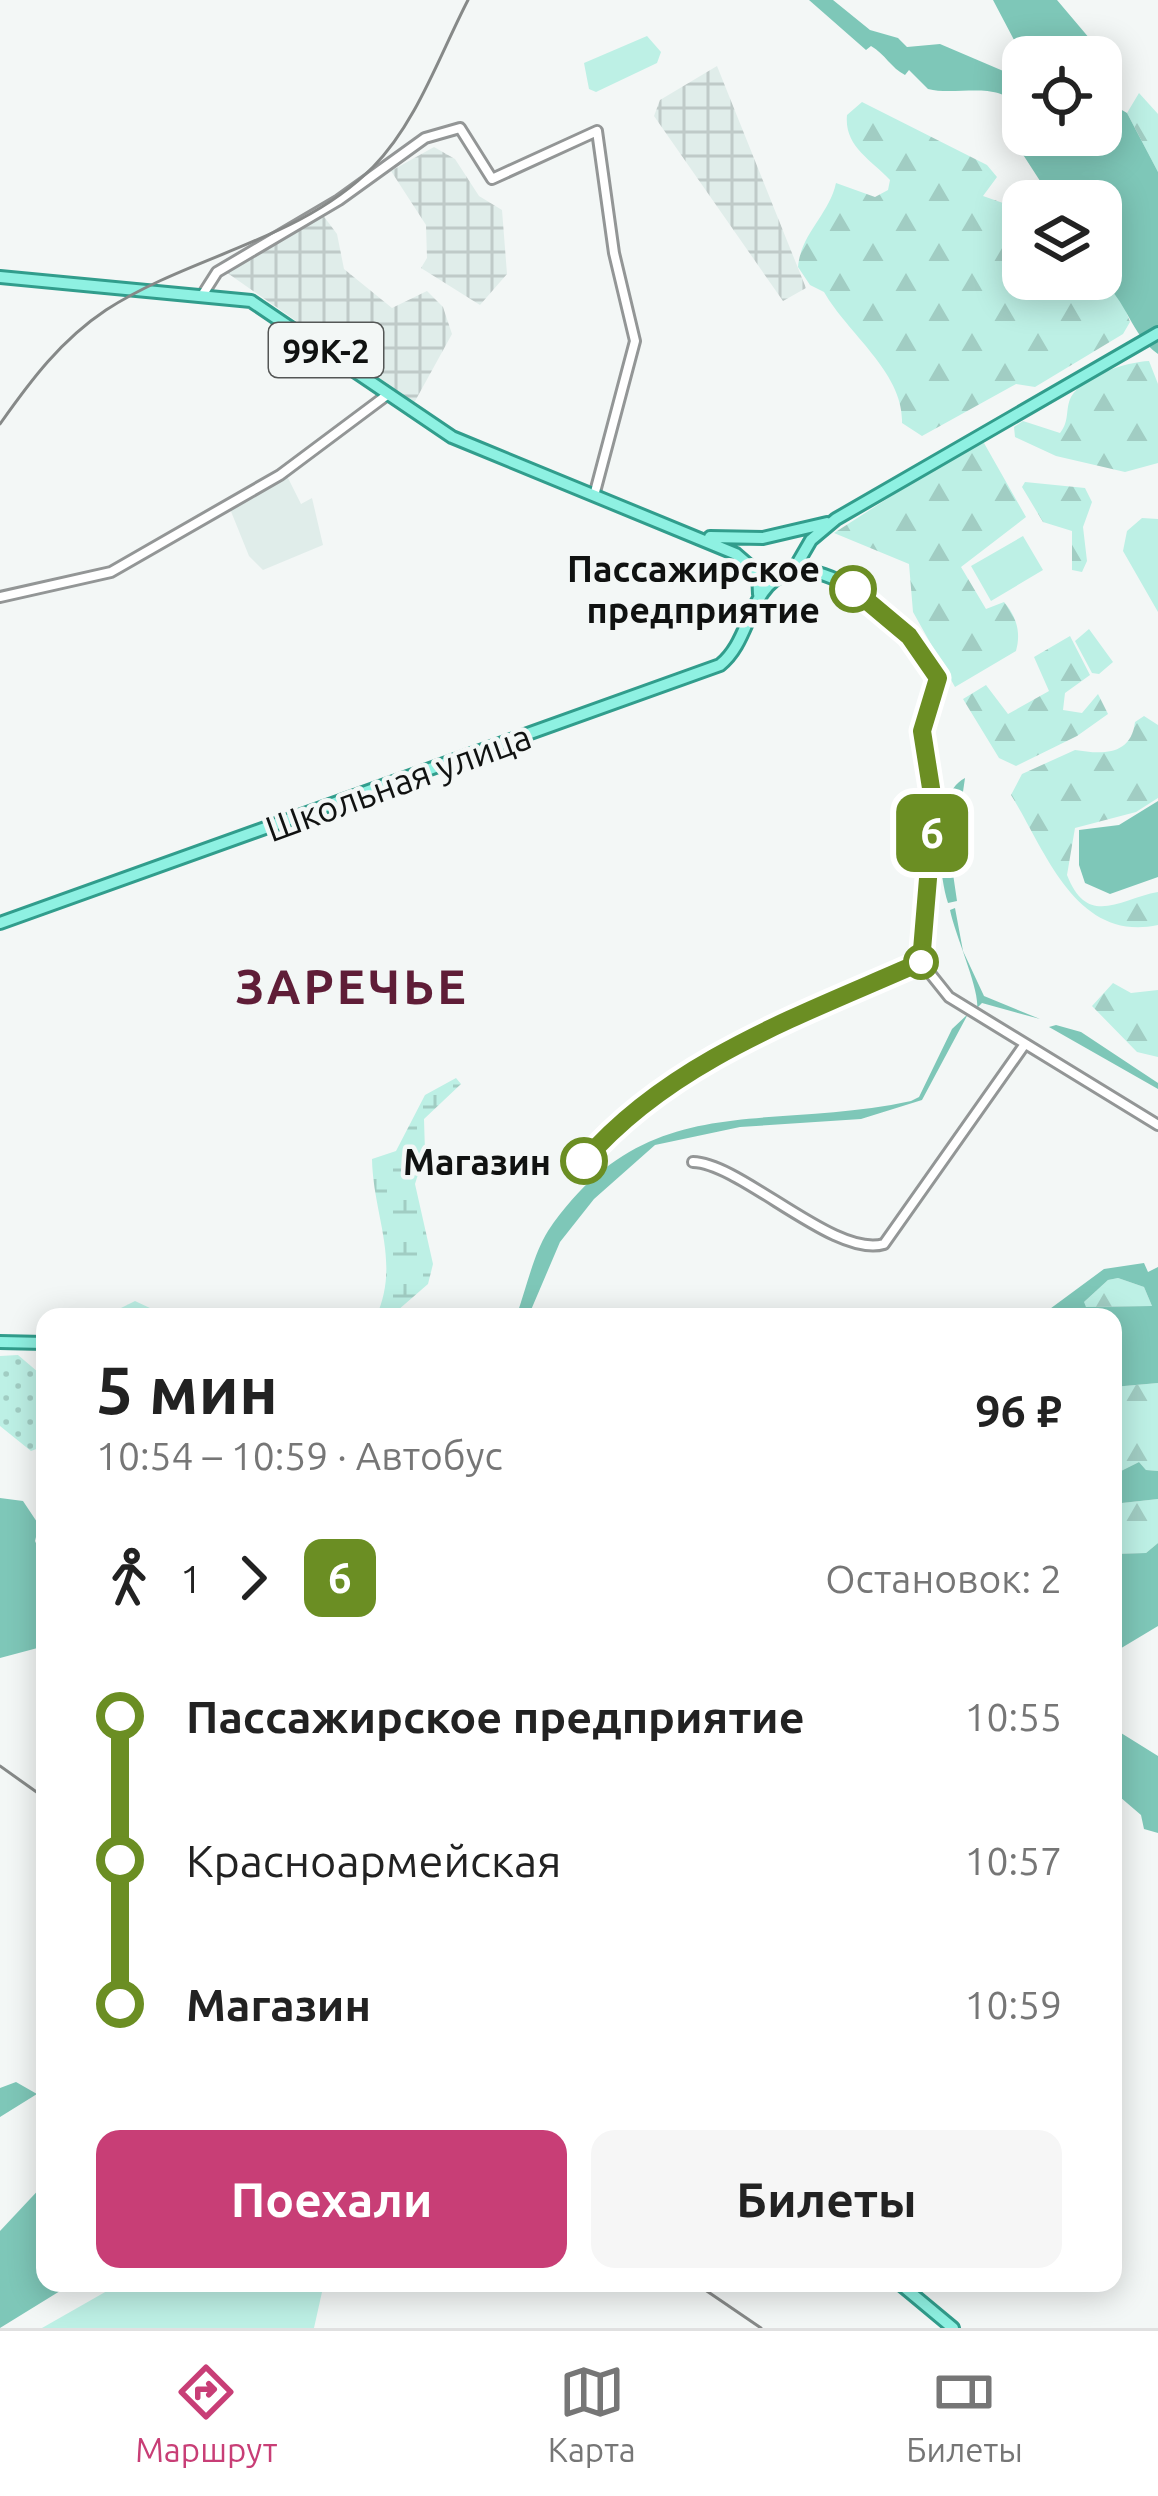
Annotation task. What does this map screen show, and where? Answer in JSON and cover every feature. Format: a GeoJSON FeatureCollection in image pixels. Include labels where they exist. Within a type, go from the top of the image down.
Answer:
{"type":"FeatureCollection","features":[{"type":"Feature","properties":{"kind":"main road","name":"99К-2"},"geometry":{"type":"LineString","coordinates":[[0,277],[203,294],[263,306],[452,437],[695,533],[777,577]]}},
{"type":"Feature","properties":{"kind":"main road","name":"99К-2"},"geometry":{"type":"LineString","coordinates":[[695,533],[763,538],[836,520],[1158,334]]}},
{"type":"Feature","properties":{"kind":"main road","name":"99К-2"},"geometry":{"type":"LineString","coordinates":[[792,572],[836,520]]}},
{"type":"Feature","properties":{"kind":"main road"},"geometry":{"type":"LineString","coordinates":[[782,536],[813,573]]}},
{"type":"Feature","properties":{"kind":"main road"},"geometry":{"type":"LineString","coordinates":[[759,597],[754,546],[763,538]]}},
{"type":"Feature","properties":{"kind":"main road"},"geometry":{"type":"LineString","coordinates":[[759,597],[777,577],[792,572],[813,573],[854,590],[883,610],[938,678]]}},
{"type":"Feature","properties":{"kind":"main road","name":"Школьная улица"},"geometry":{"type":"LineString","coordinates":[[0,923],[720,665],[734,650],[759,597]]}},
{"type":"Feature","properties":{"kind":"main road"},"geometry":{"type":"LineString","coordinates":[[0,1342],[36,1343]]}},
{"type":"Feature","properties":{"kind":"main road"},"geometry":{"type":"LineString","coordinates":[[910,2292],[953,2328]]}},
{"type":"Feature","properties":{"kind":"street"},"geometry":{"type":"LineString","coordinates":[[203,294],[217,272],[339,200],[424,138],[460,128],[492,178],[597,131],[614,253],[635,341],[595,493]]}},
{"type":"Feature","properties":{"kind":"street"},"geometry":{"type":"LineString","coordinates":[[0,597],[111,572],[280,475],[387,395]]}},
{"type":"Feature","properties":{"kind":"street"},"geometry":{"type":"LineString","coordinates":[[938,678],[922,731],[934,807],[921,962],[949,998],[1158,1125]]}},
{"type":"Feature","properties":{"kind":"street"},"geometry":{"type":"LineString","coordinates":[[693,1162],[837,1234],[875,1247],[884,1244],[1024,1043]]}},
{"type":"Feature","properties":{"kind":"shaded area"},"geometry":{"type":"Polygon","coordinates":[[[809,0],[833,0],[870,30],[898,38],[907,47],[940,44],[1002,70],[1002,94],[928,89],[909,70],[905,75],[900,72],[871,46],[866,50],[809,0]]]}},
{"type":"Feature","properties":{"kind":"shaded area"},"geometry":{"type":"Polygon","coordinates":[[[993,0],[1057,0],[1087,36],[1012,36],[993,0]]]}},
{"type":"Feature","properties":{"kind":"shaded area"},"geometry":{"type":"Polygon","coordinates":[[[717,66],[806,288],[783,301],[654,116],[660,100],[717,66]]]}},
{"type":"Feature","properties":{"kind":"shaded area"},"geometry":{"type":"Polygon","coordinates":[[[1122,110],[1127,113],[1158,172],[1158,354],[1141,337],[1119,300],[1122,180],[1039,180],[1024,156],[1122,156],[1122,110]]]}},
{"type":"Feature","properties":{"kind":"shaded area"},"geometry":{"type":"Polygon","coordinates":[[[434,147],[455,159],[479,196],[502,210],[507,274],[480,305],[421,268],[427,258],[426,225],[391,171],[434,147]]]}},
{"type":"Feature","properties":{"kind":"shaded area"},"geometry":{"type":"Polygon","coordinates":[[[322,214],[337,234],[344,269],[392,308],[427,291],[443,307],[452,334],[414,403],[226,272],[322,214]]]}},
{"type":"Feature","properties":{"kind":"shaded area"},"geometry":{"type":"Polygon","coordinates":[[[287,476],[301,504],[312,498],[323,545],[263,570],[249,556],[230,509],[287,476]]]}},
{"type":"Feature","properties":{"kind":"shaded area"},"geometry":{"type":"Polygon","coordinates":[[[965,778],[952,867],[957,901],[948,903],[940,855],[942,817],[954,787],[965,778]]]}},
{"type":"Feature","properties":{"kind":"shaded area"},"geometry":{"type":"Polygon","coordinates":[[[1158,801],[1158,877],[1110,894],[1085,883],[1079,865],[1079,830],[1119,825],[1158,801]]]}},
{"type":"Feature","properties":{"kind":"shaded area"},"geometry":{"type":"Polygon","coordinates":[[[955,908],[963,951],[984,996],[1040,1019],[982,1003],[977,1008],[950,910],[955,908]]]}},
{"type":"Feature","properties":{"kind":"shaded area"},"geometry":{"type":"Polygon","coordinates":[[[968,1014],[922,1100],[861,1119],[740,1127],[655,1145],[594,1199],[560,1242],[532,1308],[519,1308],[548,1231],[586,1185],[626,1154],[668,1135],[712,1124],[911,1101],[919,1097],[952,1029],[968,1014]]]}},
{"type":"Feature","properties":{"kind":"shaded area"},"geometry":{"type":"Polygon","coordinates":[[[1049,1027],[1081,1032],[1158,1083],[1158,1089],[1049,1027]]]}},
{"type":"Feature","properties":{"kind":"shaded area"},"geometry":{"type":"Polygon","coordinates":[[[1144,1263],[1148,1272],[1158,1267],[1158,1383],[1122,1386],[1122,1308],[1051,1308],[1104,1269],[1144,1263]],[[1118,1278],[1108,1280],[1084,1302],[1086,1307],[1152,1306],[1144,1287],[1118,1278]]]}},
{"type":"Feature","properties":{"kind":"shaded area"},"geometry":{"type":"Polygon","coordinates":[[[1139,1462],[1146,1470],[1158,1471],[1158,1499],[1122,1503],[1122,1470],[1139,1462]]]}},
{"type":"Feature","properties":{"kind":"shaded area"},"geometry":{"type":"Polygon","coordinates":[[[0,1498],[23,1501],[36,1520],[36,1648],[0,1658],[0,1498]]]}},
{"type":"Feature","properties":{"kind":"shaded area"},"geometry":{"type":"Polygon","coordinates":[[[1158,1543],[1158,1626],[1122,1648],[1122,1554],[1146,1553],[1158,1543]]]}},
{"type":"Feature","properties":{"kind":"shaded area"},"geometry":{"type":"Polygon","coordinates":[[[1122,1734],[1158,1756],[1158,1833],[1144,1829],[1141,1815],[1122,1799],[1122,1734]]]}},
{"type":"Feature","properties":{"kind":"shaded area"},"geometry":{"type":"Polygon","coordinates":[[[16,2082],[36,2095],[0,2117],[0,2088],[16,2082]]]}},
{"type":"Feature","properties":{"kind":"shaded area"},"geometry":{"type":"Polygon","coordinates":[[[36,2193],[36,2292],[58,2292],[0,2328],[0,2231],[36,2193]]]}},
{"type":"Feature","properties":{"kind":"green space"},"geometry":{"type":"Polygon","coordinates":[[[647,36],[661,52],[657,63],[596,92],[589,89],[584,63],[647,36]]]}},
{"type":"Feature","properties":{"kind":"green space"},"geometry":{"type":"Polygon","coordinates":[[[1139,93],[1158,114],[1158,172],[1127,113],[1139,93]]]}},
{"type":"Feature","properties":{"kind":"green space"},"geometry":{"type":"Polygon","coordinates":[[[862,102],[987,165],[997,177],[983,196],[1002,203],[1002,300],[1122,300],[1130,322],[1123,334],[1035,387],[1016,384],[922,436],[902,423],[900,405],[885,371],[824,292],[810,285],[798,267],[804,244],[836,183],[875,197],[888,190],[890,180],[850,135],[847,115],[862,102]]]}},
{"type":"Feature","properties":{"kind":"green space"},"geometry":{"type":"Polygon","coordinates":[[[1149,361],[1158,384],[1158,463],[1125,472],[1056,456],[1015,437],[1014,427],[1023,421],[1060,433],[1077,389],[1117,367],[1149,361]]]}},
{"type":"Feature","properties":{"kind":"green space"},"geometry":{"type":"Polygon","coordinates":[[[977,441],[984,443],[1026,517],[961,567],[986,609],[1004,602],[1015,619],[1018,638],[1016,651],[955,687],[913,612],[909,564],[834,533],[977,441]]]}},
{"type":"Feature","properties":{"kind":"green space"},"geometry":{"type":"Polygon","coordinates":[[[1025,482],[1085,488],[1092,502],[1083,527],[1087,561],[1082,572],[1072,570],[1072,531],[1043,522],[1022,487],[1025,482]]]}},
{"type":"Feature","properties":{"kind":"green space"},"geometry":{"type":"Polygon","coordinates":[[[1142,518],[1158,519],[1158,612],[1123,551],[1127,531],[1142,518]]]}},
{"type":"Feature","properties":{"kind":"green space"},"geometry":{"type":"Polygon","coordinates":[[[1023,536],[1043,570],[991,601],[971,566],[1023,536]]]}},
{"type":"Feature","properties":{"kind":"green space"},"geometry":{"type":"Polygon","coordinates":[[[1089,629],[1113,662],[1099,674],[1092,673],[1075,641],[1089,629]]]}},
{"type":"Feature","properties":{"kind":"green space"},"geometry":{"type":"Polygon","coordinates":[[[1070,636],[1090,675],[1065,693],[1063,710],[1082,713],[1098,694],[1108,714],[1077,736],[1016,766],[999,758],[963,699],[986,685],[1008,714],[1049,691],[1034,657],[1070,636]]]}},
{"type":"Feature","properties":{"kind":"green space"},"geometry":{"type":"Polygon","coordinates":[[[1144,716],[1158,725],[1158,798],[1136,812],[1075,828],[1067,875],[1075,891],[1095,906],[1158,892],[1158,925],[1129,927],[1105,920],[1066,887],[1011,795],[1022,774],[1075,750],[1104,752],[1121,747],[1135,722],[1144,716]]]}},
{"type":"Feature","properties":{"kind":"green space"},"geometry":{"type":"Polygon","coordinates":[[[1113,983],[1131,993],[1158,990],[1158,1057],[1137,1052],[1092,1006],[1113,983]]]}},
{"type":"Feature","properties":{"kind":"green space"},"geometry":{"type":"Polygon","coordinates":[[[456,1078],[461,1084],[424,1119],[425,1152],[415,1184],[433,1264],[428,1284],[400,1308],[379,1308],[386,1258],[372,1159],[396,1151],[425,1095],[456,1078]]]}},
{"type":"Feature","properties":{"kind":"green space"},"geometry":{"type":"Polygon","coordinates":[[[1118,1278],[1144,1287],[1152,1306],[1086,1307],[1083,1303],[1108,1280],[1118,1278]]]}},
{"type":"Feature","properties":{"kind":"green space"},"geometry":{"type":"Polygon","coordinates":[[[135,1301],[150,1308],[121,1308],[135,1301]]]}},
{"type":"Feature","properties":{"kind":"green space"},"geometry":{"type":"Polygon","coordinates":[[[18,1355],[36,1370],[36,1449],[31,1451],[0,1426],[0,1356],[18,1355]]]}},
{"type":"Feature","properties":{"kind":"green space"},"geometry":{"type":"Polygon","coordinates":[[[1158,1383],[1158,1471],[1146,1470],[1139,1462],[1122,1470],[1122,1386],[1158,1383]]]}},
{"type":"Feature","properties":{"kind":"green space"},"geometry":{"type":"Polygon","coordinates":[[[1158,1499],[1158,1543],[1146,1553],[1122,1554],[1122,1503],[1158,1499]]]}},
{"type":"Feature","properties":{"kind":"green space"},"geometry":{"type":"Polygon","coordinates":[[[105,2292],[322,2292],[314,2328],[42,2328],[105,2292]]]}},
{"type":"Feature","properties":{"kind":"railway"},"geometry":{"type":"LineString","coordinates":[[0,424],[48,362],[106,310],[312,213],[373,167],[415,110],[468,0]]}},
{"type":"Feature","properties":{"kind":"railway"},"geometry":{"type":"LineString","coordinates":[[0,1766],[36,1792]]}},
{"type":"Feature","properties":{"kind":"railway"},"geometry":{"type":"LineString","coordinates":[[708,2292],[761,2328]]}},
{"type":"Feature","properties":{"kind":"bus line","name":"6"},"geometry":{"type":"LineString","coordinates":[[584,1161],[628,1113],[704,1062],[921,962],[920,922],[934,807],[921,742],[938,678],[909,636],[853,589]]}},
{"type":"Feature","properties":{"kind":"place","name":"Пассажирское предприятие"},"geometry":{"type":"Point","coordinates":[853,589]}},
{"type":"Feature","properties":{"kind":"place","name":"Магазин"},"geometry":{"type":"Point","coordinates":[584,1161]}},
{"type":"Feature","properties":{"kind":"district","name":"ЗАРЕЧЬЕ"},"geometry":{"type":"Point","coordinates":[352,986]}}]}
